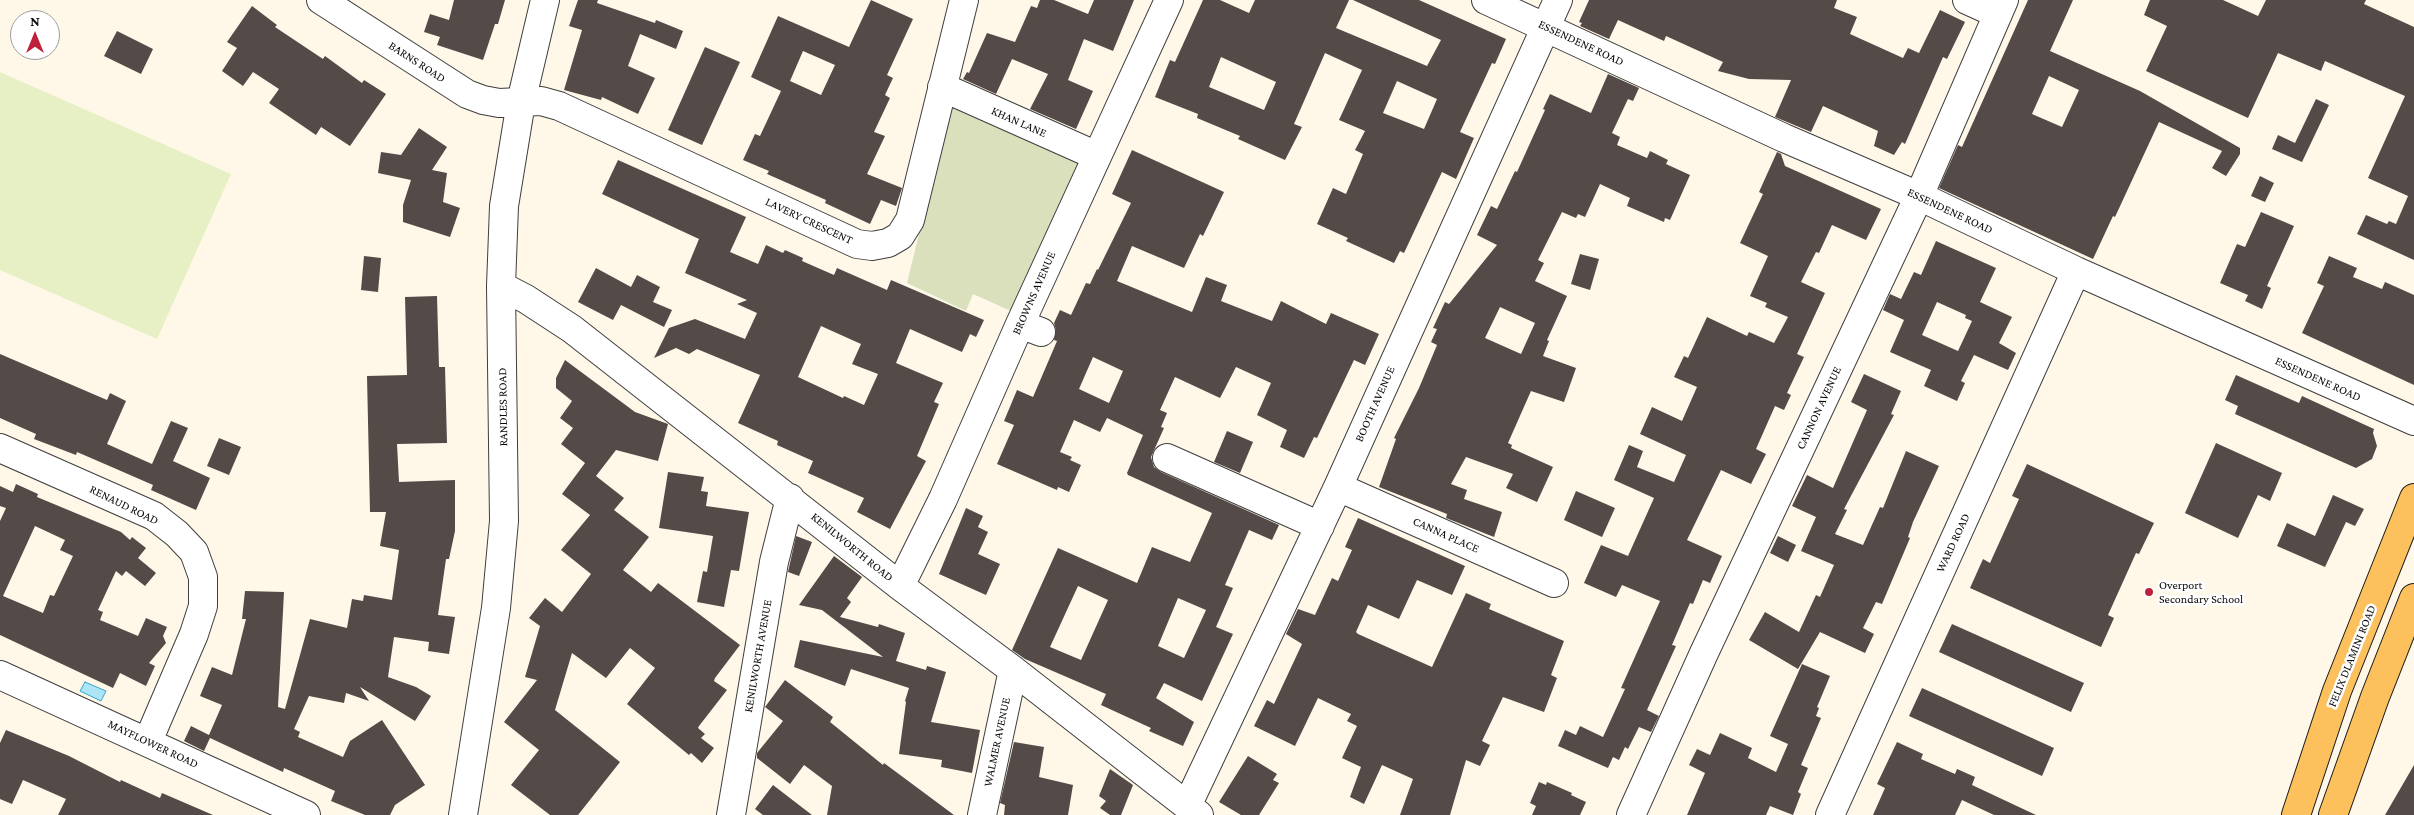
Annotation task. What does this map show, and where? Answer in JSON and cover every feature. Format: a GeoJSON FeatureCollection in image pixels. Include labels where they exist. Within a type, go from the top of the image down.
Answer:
{"type":"FeatureCollection","features":[{"type":"Feature","properties":{"kind":"main road","name":"FELIX DLAMINI ROAD"},"geometry":{"type":"LineString","coordinates":[[2296,815],[2338,691],[2414,498]]}},
{"type":"Feature","properties":{"kind":"main road"},"geometry":{"type":"LineString","coordinates":[[2327,814],[2414,598]]}},
{"type":"Feature","properties":{"kind":"main road"},"geometry":{"type":"LineString","coordinates":[[2305,784],[2324,784],[2329,781],[2351,721],[2359,709],[2375,696]]}},
{"type":"Feature","properties":{"kind":"street","name":"BARNS ROAD"},"geometry":{"type":"LineString","coordinates":[[321,0],[467,94],[499,103],[521,102]]}},
{"type":"Feature","properties":{"kind":"street","name":"RANDLES ROAD"},"geometry":{"type":"LineString","coordinates":[[463,815],[496,608],[504,521],[501,286],[504,206],[521,102],[545,0]]}},
{"type":"Feature","properties":{"kind":"street","name":"LAVERY CRESCENT"},"geometry":{"type":"LineString","coordinates":[[521,102],[541,101],[560,106],[857,244],[872,246],[888,243],[900,236],[910,220],[964,0]]}},
{"type":"Feature","properties":{"kind":"street","name":"BROWNS AVENUE"},"geometry":{"type":"LineString","coordinates":[[900,586],[1030,328],[1096,156],[1169,0]]}},
{"type":"Feature","properties":{"kind":"street","name":"ESSENDENE ROAD"},"geometry":{"type":"LineString","coordinates":[[1486,0],[1546,26],[1784,138],[1919,196],[2076,271],[2414,420]]}},
{"type":"Feature","properties":{"kind":"street","name":"BOOTH AVENUE"},"geometry":{"type":"LineString","coordinates":[[1193,811],[1558,0]]}},
{"type":"Feature","properties":{"kind":"street"},"geometry":{"type":"LineString","coordinates":[[1966,0],[2001,7]]}},
{"type":"Feature","properties":{"kind":"street","name":"CANNON AVENUE"},"geometry":{"type":"LineString","coordinates":[[1631,815],[1704,653],[1919,196],[2001,7]]}},
{"type":"Feature","properties":{"kind":"street","name":"KHAN LANE"},"geometry":{"type":"LineString","coordinates":[[942,87],[1096,156]]}},
{"type":"Feature","properties":{"kind":"street","name":"WARD ROAD"},"geometry":{"type":"LineString","coordinates":[[1830,815],[2076,271]]}},
{"type":"Feature","properties":{"kind":"street","name":"KENILWORTH ROAD"},"geometry":{"type":"LineString","coordinates":[[501,286],[526,299],[572,329],[900,586],[1013,670],[1193,811]]}},
{"type":"Feature","properties":{"kind":"street","name":"RENAUD ROAD"},"geometry":{"type":"LineString","coordinates":[[0,448],[154,516],[177,534],[194,552],[203,578],[203,606],[194,634],[148,741]]}},
{"type":"Feature","properties":{"kind":"street"},"geometry":{"type":"LineString","coordinates":[[1167,458],[1320,526]]}},
{"type":"Feature","properties":{"kind":"street","name":"CANNA PLACE"},"geometry":{"type":"LineString","coordinates":[[1338,487],[1554,583]]}},
{"type":"Feature","properties":{"kind":"street","name":"KENILWORTH AVENUE"},"geometry":{"type":"LineString","coordinates":[[731,815],[774,562],[790,498]]}},
{"type":"Feature","properties":{"kind":"street","name":"WALMER AVENUE"},"geometry":{"type":"LineString","coordinates":[[982,815],[1013,670]]}},
{"type":"Feature","properties":{"kind":"street","name":"MAYFLOWER ROAD"},"geometry":{"type":"LineString","coordinates":[[0,675],[148,741],[306,815]]}},
{"type":"Feature","properties":{"kind":"green space"},"geometry":{"type":"Polygon","coordinates":[[[0,72],[231,174],[157,339],[0,270],[0,72]]]}},
{"type":"Feature","properties":{"kind":"green space"},"geometry":{"type":"Polygon","coordinates":[[[951,103],[1079,163],[1011,311],[973,294],[966,311],[907,283],[951,103]]]}},
{"type":"Feature","properties":{"kind":"water"},"geometry":{"type":"Polygon","coordinates":[[[85,682],[106,691],[101,701],[80,691],[85,682]]]}},
{"type":"Feature","properties":{"kind":"building"},"geometry":{"type":"Polygon","coordinates":[[[454,0],[505,0],[498,24],[495,24],[483,60],[437,45],[440,37],[424,32],[430,14],[449,20],[454,0]]]}},
{"type":"Feature","properties":{"kind":"building"},"geometry":{"type":"Polygon","coordinates":[[[578,0],[598,0],[597,3],[655,23],[656,20],[683,31],[676,49],[640,34],[628,66],[655,78],[638,114],[602,97],[601,100],[564,90],[582,30],[569,26],[578,0]]]}},
{"type":"Feature","properties":{"kind":"building"},"geometry":{"type":"Polygon","coordinates":[[[871,0],[913,19],[887,75],[893,78],[885,95],[890,98],[874,132],[885,136],[867,174],[902,188],[896,206],[881,200],[870,224],[825,203],[826,200],[767,174],[769,171],[743,160],[755,134],[760,136],[781,91],[751,77],[778,16],[849,47],[871,0]],[[803,51],[790,81],[821,95],[835,65],[803,51]]]}},
{"type":"Feature","properties":{"kind":"building"},"geometry":{"type":"Polygon","coordinates":[[[1040,0],[1054,0],[1088,14],[1094,0],[1134,0],[1113,51],[1084,39],[1068,80],[1093,91],[1076,129],[1030,109],[1048,74],[1012,59],[996,94],[963,79],[967,72],[969,73],[987,33],[1015,42],[1031,6],[1037,8],[1040,0]]]}},
{"type":"Feature","properties":{"kind":"building"},"geometry":{"type":"Polygon","coordinates":[[[1203,0],[1220,0],[1249,13],[1255,0],[1349,0],[1336,28],[1427,66],[1441,40],[1353,0],[1419,0],[1506,39],[1495,64],[1492,63],[1460,132],[1474,138],[1456,179],[1442,172],[1404,253],[1400,251],[1394,263],[1346,241],[1348,238],[1317,224],[1333,188],[1346,194],[1363,154],[1355,150],[1365,131],[1339,120],[1362,70],[1325,53],[1294,124],[1302,127],[1285,160],[1238,139],[1240,136],[1197,118],[1198,114],[1155,97],[1170,60],[1175,62],[1203,0]],[[1221,57],[1209,87],[1264,110],[1276,82],[1221,57]],[[1397,81],[1383,113],[1424,129],[1437,99],[1397,81]]]}},
{"type":"Feature","properties":{"kind":"building"},"geometry":{"type":"Polygon","coordinates":[[[1589,0],[1837,0],[1834,8],[1857,17],[1850,34],[1903,58],[1908,48],[1919,53],[1940,10],[1965,22],[1947,59],[1943,57],[1905,144],[1902,142],[1894,155],[1874,146],[1878,131],[1823,106],[1811,132],[1775,117],[1791,80],[1749,79],[1718,71],[1723,62],[1666,36],[1664,41],[1618,20],[1609,39],[1580,26],[1582,23],[1579,22],[1589,0]]]}},
{"type":"Feature","properties":{"kind":"building"},"geometry":{"type":"Polygon","coordinates":[[[2028,0],[2073,0],[2050,51],[2140,91],[2240,148],[2240,154],[2226,176],[2212,168],[2222,151],[2159,122],[2115,217],[2113,216],[2093,259],[1939,188],[1958,145],[1962,147],[2028,0]],[[2049,76],[2032,114],[2062,127],[2079,90],[2049,76]]]}},
{"type":"Feature","properties":{"kind":"building"},"geometry":{"type":"Polygon","coordinates":[[[2150,0],[2223,0],[2258,16],[2266,0],[2366,0],[2364,4],[2414,27],[2414,260],[2357,234],[2366,215],[2387,224],[2389,221],[2396,224],[2408,196],[2368,178],[2405,96],[2325,61],[2321,71],[2278,53],[2248,118],[2146,71],[2167,26],[2144,15],[2150,0]]]}},
{"type":"Feature","properties":{"kind":"building"},"geometry":{"type":"Polygon","coordinates":[[[252,6],[277,25],[275,27],[323,59],[325,56],[362,83],[364,80],[386,94],[350,146],[321,127],[316,135],[269,103],[279,89],[253,72],[243,86],[222,71],[237,48],[227,42],[252,6]]]}},
{"type":"Feature","properties":{"kind":"building"},"geometry":{"type":"Polygon","coordinates":[[[117,31],[153,49],[141,74],[104,56],[117,31]]]}},
{"type":"Feature","properties":{"kind":"building"},"geometry":{"type":"Polygon","coordinates":[[[705,47],[740,62],[702,145],[668,130],[705,47]]]}},
{"type":"Feature","properties":{"kind":"building"},"geometry":{"type":"Polygon","coordinates":[[[1608,74],[1639,88],[1633,101],[1628,99],[1612,133],[1620,137],[1617,145],[1647,158],[1650,151],[1668,160],[1666,164],[1690,175],[1670,220],[1665,218],[1664,222],[1627,206],[1630,198],[1600,184],[1585,217],[1578,214],[1576,218],[1562,212],[1538,260],[1544,263],[1535,281],[1567,296],[1547,340],[1549,341],[1543,356],[1576,368],[1564,402],[1531,391],[1508,443],[1512,445],[1511,448],[1553,467],[1537,502],[1506,488],[1513,474],[1466,457],[1451,484],[1467,490],[1464,499],[1502,512],[1494,537],[1446,518],[1447,514],[1379,487],[1396,439],[1394,438],[1419,388],[1437,345],[1431,342],[1437,329],[1433,328],[1445,302],[1449,304],[1497,245],[1477,235],[1491,206],[1497,209],[1515,171],[1517,172],[1545,110],[1543,109],[1550,94],[1591,113],[1608,74]],[[1500,307],[1485,338],[1521,354],[1535,323],[1500,307]]]}},
{"type":"Feature","properties":{"kind":"building"},"geometry":{"type":"Polygon","coordinates":[[[2316,99],[2329,105],[2302,162],[2272,149],[2278,135],[2295,143],[2316,99]]]}},
{"type":"Feature","properties":{"kind":"building"},"geometry":{"type":"Polygon","coordinates":[[[419,128],[447,147],[432,170],[447,173],[443,202],[460,208],[450,237],[403,222],[403,205],[411,180],[378,173],[381,152],[401,155],[419,128]]]}},
{"type":"Feature","properties":{"kind":"building"},"geometry":{"type":"Polygon","coordinates":[[[1132,150],[1224,192],[1203,236],[1200,234],[1184,268],[1132,246],[1117,281],[1192,312],[1206,277],[1227,285],[1221,301],[1272,321],[1281,301],[1326,324],[1331,313],[1379,334],[1365,365],[1354,360],[1317,438],[1314,437],[1304,458],[1280,447],[1287,430],[1257,415],[1271,383],[1236,367],[1220,398],[1175,377],[1160,410],[1167,413],[1161,427],[1164,428],[1151,457],[1154,467],[1161,472],[1279,525],[1272,540],[1249,530],[1225,585],[1233,588],[1216,627],[1233,634],[1202,701],[1164,683],[1156,698],[1194,722],[1183,746],[1149,731],[1151,728],[1101,705],[1106,694],[1025,659],[1012,650],[1058,548],[1137,583],[1152,547],[1190,562],[1212,513],[1128,475],[1127,473],[1143,435],[1107,418],[1100,432],[1074,420],[1060,452],[1072,457],[1070,460],[1081,465],[1069,492],[1058,487],[1057,490],[997,464],[1014,425],[1004,421],[1017,390],[1033,397],[1057,341],[1054,340],[1056,330],[1054,323],[1060,310],[1071,315],[1086,283],[1090,284],[1098,270],[1131,203],[1112,194],[1132,150]],[[1093,357],[1079,389],[1109,403],[1123,371],[1093,357]],[[1078,586],[1050,647],[1081,660],[1108,600],[1078,586]],[[1178,598],[1158,646],[1184,658],[1206,610],[1178,598]]]}},
{"type":"Feature","properties":{"kind":"building"},"geometry":{"type":"Polygon","coordinates":[[[1777,152],[1781,154],[1785,166],[1881,209],[1866,240],[1832,225],[1819,253],[1816,252],[1801,282],[1825,293],[1797,354],[1804,357],[1787,393],[1791,395],[1784,410],[1775,406],[1756,449],[1766,454],[1751,484],[1721,470],[1687,540],[1722,556],[1710,583],[1703,580],[1693,604],[1690,603],[1672,645],[1676,646],[1647,710],[1659,716],[1651,732],[1639,727],[1628,749],[1625,747],[1619,760],[1613,757],[1608,768],[1558,746],[1565,730],[1576,735],[1580,726],[1603,737],[1625,689],[1621,688],[1660,601],[1622,585],[1616,597],[1584,583],[1601,545],[1628,556],[1654,498],[1614,480],[1629,445],[1643,451],[1637,467],[1674,482],[1686,455],[1640,434],[1652,407],[1682,421],[1697,387],[1674,377],[1684,356],[1688,358],[1707,317],[1747,336],[1749,332],[1774,343],[1788,317],[1765,307],[1767,303],[1750,296],[1768,256],[1740,243],[1763,194],[1759,192],[1777,152]]]}},
{"type":"Feature","properties":{"kind":"building"},"geometry":{"type":"Polygon","coordinates":[[[618,160],[746,217],[730,252],[758,264],[766,245],[783,253],[785,250],[803,258],[802,261],[834,275],[837,268],[887,290],[891,280],[984,320],[976,337],[970,334],[962,352],[910,329],[896,363],[943,383],[934,402],[939,404],[917,456],[926,461],[890,529],[857,512],[864,498],[808,473],[813,461],[777,445],[778,441],[738,423],[760,375],[697,349],[689,354],[676,348],[654,358],[669,328],[695,319],[745,339],[757,313],[737,304],[747,300],[685,273],[699,239],[602,194],[618,160]],[[821,326],[798,377],[843,398],[844,396],[864,405],[878,374],[852,364],[861,344],[821,326]]]}},
{"type":"Feature","properties":{"kind":"building"},"geometry":{"type":"Polygon","coordinates":[[[2260,176],[2274,183],[2265,202],[2251,196],[2260,176]]]}},
{"type":"Feature","properties":{"kind":"building"},"geometry":{"type":"Polygon","coordinates":[[[2261,212],[2294,226],[2267,286],[2271,288],[2262,309],[2245,301],[2248,295],[2220,283],[2237,244],[2245,247],[2261,212]]]}},
{"type":"Feature","properties":{"kind":"building"},"geometry":{"type":"Polygon","coordinates":[[[1936,241],[1996,268],[1980,302],[2012,317],[1999,343],[2016,353],[2008,370],[1974,355],[1961,381],[1965,383],[1957,401],[1924,386],[1931,370],[1890,352],[1904,320],[1883,310],[1890,294],[1901,299],[1914,272],[1921,275],[1936,241]],[[1937,302],[1922,335],[1958,351],[1972,321],[1965,318],[1966,315],[1937,302]]]}},
{"type":"Feature","properties":{"kind":"building"},"geometry":{"type":"Polygon","coordinates":[[[1580,254],[1599,259],[1590,290],[1571,284],[1580,254]]]}},
{"type":"Feature","properties":{"kind":"building"},"geometry":{"type":"Polygon","coordinates":[[[364,256],[381,258],[378,292],[361,290],[364,256]]]}},
{"type":"Feature","properties":{"kind":"building"},"geometry":{"type":"Polygon","coordinates":[[[2329,256],[2357,268],[2353,277],[2382,289],[2385,282],[2414,295],[2414,385],[2302,333],[2324,286],[2317,283],[2329,256]]]}},
{"type":"Feature","properties":{"kind":"building"},"geometry":{"type":"Polygon","coordinates":[[[596,268],[631,287],[637,275],[660,287],[653,302],[672,310],[664,327],[621,305],[613,320],[578,302],[596,268]]]}},
{"type":"Feature","properties":{"kind":"building"},"geometry":{"type":"Polygon","coordinates":[[[437,296],[439,367],[445,367],[447,443],[397,444],[399,482],[455,480],[455,531],[449,559],[446,559],[438,615],[455,617],[449,654],[428,651],[429,642],[394,637],[388,677],[416,687],[431,696],[415,721],[360,687],[369,701],[346,693],[344,703],[309,696],[294,729],[300,732],[298,737],[343,757],[350,741],[382,720],[425,785],[395,805],[390,815],[365,815],[331,801],[335,791],[284,768],[283,772],[210,738],[204,751],[184,741],[191,726],[209,735],[222,705],[200,696],[212,667],[232,675],[246,619],[242,619],[245,591],[284,592],[278,707],[285,709],[310,619],[347,628],[352,599],[363,601],[364,595],[392,600],[399,550],[380,546],[386,512],[370,512],[367,376],[407,375],[405,297],[437,296]]]}},
{"type":"Feature","properties":{"kind":"building"},"geometry":{"type":"Polygon","coordinates":[[[0,354],[107,400],[110,393],[126,401],[107,444],[152,464],[171,421],[188,428],[173,461],[210,478],[196,510],[151,490],[153,485],[77,452],[76,455],[34,439],[36,434],[0,418],[0,354]]]}},
{"type":"Feature","properties":{"kind":"building"},"geometry":{"type":"Polygon","coordinates":[[[565,360],[635,412],[668,424],[658,461],[616,450],[596,476],[624,498],[614,510],[649,537],[623,570],[651,592],[658,583],[740,645],[714,681],[727,690],[698,728],[705,734],[701,738],[714,748],[702,763],[691,753],[689,755],[627,704],[655,668],[630,648],[606,678],[572,653],[555,710],[620,762],[578,815],[550,815],[511,785],[539,750],[504,722],[537,680],[525,677],[540,626],[529,618],[545,598],[562,612],[591,574],[561,550],[590,515],[562,494],[585,463],[561,444],[573,428],[560,418],[572,401],[556,388],[556,378],[565,360]]]}},
{"type":"Feature","properties":{"kind":"building"},"geometry":{"type":"Polygon","coordinates":[[[1864,374],[1901,391],[1891,414],[1894,415],[1844,509],[1847,510],[1835,534],[1863,545],[1880,507],[1883,508],[1906,451],[1939,466],[1913,522],[1908,537],[1910,538],[1882,604],[1876,602],[1863,628],[1874,634],[1865,653],[1820,632],[1798,669],[1749,640],[1765,612],[1799,632],[1816,595],[1820,597],[1834,565],[1801,551],[1816,517],[1792,506],[1807,475],[1833,488],[1867,410],[1851,402],[1864,374]]]}},
{"type":"Feature","properties":{"kind":"building"},"geometry":{"type":"Polygon","coordinates":[[[2236,375],[2299,403],[2302,396],[2374,429],[2373,433],[2377,446],[2372,459],[2356,468],[2235,414],[2238,406],[2225,400],[2236,375]]]}},
{"type":"Feature","properties":{"kind":"building"},"geometry":{"type":"Polygon","coordinates":[[[1227,431],[1253,442],[1240,473],[1214,462],[1227,431]]]}},
{"type":"Feature","properties":{"kind":"building"},"geometry":{"type":"Polygon","coordinates":[[[219,438],[241,447],[229,475],[207,466],[219,438]]]}},
{"type":"Feature","properties":{"kind":"building"},"geometry":{"type":"Polygon","coordinates":[[[2216,443],[2282,473],[2270,501],[2258,495],[2238,538],[2185,513],[2216,443]]]}},
{"type":"Feature","properties":{"kind":"building"},"geometry":{"type":"Polygon","coordinates":[[[2027,464],[2154,523],[2139,554],[2136,553],[2108,615],[2114,618],[2101,647],[1970,588],[1983,559],[1990,563],[2019,499],[2012,496],[2027,464]]]}},
{"type":"Feature","properties":{"kind":"building"},"geometry":{"type":"Polygon","coordinates":[[[668,472],[704,477],[701,491],[708,492],[706,506],[749,512],[739,571],[731,570],[724,607],[697,602],[703,571],[707,572],[713,536],[659,528],[668,472]]]}},
{"type":"Feature","properties":{"kind":"building"},"geometry":{"type":"Polygon","coordinates":[[[16,484],[38,494],[37,497],[121,532],[130,540],[132,537],[146,548],[138,558],[156,573],[145,586],[126,571],[122,576],[116,571],[98,610],[103,612],[100,620],[138,636],[146,618],[167,627],[163,636],[166,643],[149,663],[155,666],[146,686],[120,673],[113,688],[0,635],[0,521],[6,508],[0,506],[0,486],[13,492],[16,484]],[[35,526],[3,596],[43,613],[50,595],[54,596],[73,556],[60,550],[65,540],[35,526]]]}},
{"type":"Feature","properties":{"kind":"building"},"geometry":{"type":"Polygon","coordinates":[[[1576,491],[1615,508],[1602,537],[1564,520],[1576,491]]]}},
{"type":"Feature","properties":{"kind":"building"},"geometry":{"type":"Polygon","coordinates":[[[2333,495],[2364,509],[2355,526],[2346,522],[2325,567],[2277,546],[2287,523],[2315,536],[2333,495]]]}},
{"type":"Feature","properties":{"kind":"building"},"geometry":{"type":"Polygon","coordinates":[[[966,508],[983,516],[978,527],[988,532],[978,554],[1000,564],[986,595],[939,574],[966,508]]]}},
{"type":"Feature","properties":{"kind":"building"},"geometry":{"type":"Polygon","coordinates":[[[1358,518],[1465,566],[1452,595],[1417,580],[1399,619],[1368,605],[1356,632],[1358,634],[1432,667],[1466,593],[1491,604],[1489,609],[1564,641],[1551,675],[1557,678],[1544,712],[1503,697],[1482,741],[1490,745],[1480,766],[1466,760],[1450,815],[1400,815],[1413,779],[1382,765],[1364,804],[1350,797],[1361,767],[1342,758],[1357,726],[1347,721],[1351,714],[1318,698],[1295,746],[1254,726],[1267,700],[1274,704],[1302,644],[1286,634],[1298,609],[1315,615],[1332,578],[1338,581],[1352,550],[1345,547],[1358,518]]]}},
{"type":"Feature","properties":{"kind":"building"},"geometry":{"type":"Polygon","coordinates":[[[796,536],[812,542],[799,576],[788,572],[796,536]]]}},
{"type":"Feature","properties":{"kind":"building"},"geometry":{"type":"Polygon","coordinates":[[[1778,536],[1796,545],[1788,562],[1770,553],[1778,536]]]}},
{"type":"Feature","properties":{"kind":"building"},"geometry":{"type":"Polygon","coordinates":[[[834,556],[862,577],[847,598],[851,602],[840,617],[878,627],[879,624],[905,633],[896,661],[926,670],[927,666],[946,672],[931,722],[980,730],[972,773],[941,767],[942,760],[899,754],[905,701],[909,688],[851,669],[845,686],[794,667],[800,640],[883,657],[822,610],[799,605],[834,556]]]}},
{"type":"Feature","properties":{"kind":"building"},"geometry":{"type":"Polygon","coordinates":[[[1952,624],[2084,683],[2071,712],[1939,652],[1952,624]]]}},
{"type":"Feature","properties":{"kind":"building"},"geometry":{"type":"Polygon","coordinates":[[[1802,664],[1830,676],[1817,707],[1819,708],[1816,716],[1821,718],[1801,765],[1808,768],[1798,792],[1801,794],[1793,815],[1770,806],[1766,815],[1687,815],[1705,773],[1689,765],[1697,749],[1710,755],[1720,733],[1752,748],[1748,758],[1776,772],[1788,744],[1770,736],[1802,664]]]}},
{"type":"Feature","properties":{"kind":"building"},"geometry":{"type":"Polygon","coordinates":[[[785,680],[833,717],[830,722],[883,765],[884,763],[954,815],[827,815],[832,786],[804,765],[790,784],[757,758],[757,753],[783,721],[765,707],[785,680]]]}},
{"type":"Feature","properties":{"kind":"building"},"geometry":{"type":"Polygon","coordinates":[[[1922,688],[2054,748],[2042,776],[1909,716],[1922,688]]]}},
{"type":"Feature","properties":{"kind":"building"},"geometry":{"type":"Polygon","coordinates":[[[6,730],[69,756],[120,782],[121,780],[160,798],[162,793],[213,815],[58,815],[66,799],[23,780],[12,804],[0,799],[0,743],[6,730]]]}},
{"type":"Feature","properties":{"kind":"building"},"geometry":{"type":"Polygon","coordinates":[[[1014,742],[1044,747],[1039,777],[1073,785],[1068,815],[1004,815],[1005,805],[1000,803],[1014,742]]]}},
{"type":"Feature","properties":{"kind":"building"},"geometry":{"type":"Polygon","coordinates":[[[1897,742],[1923,754],[1921,759],[1955,774],[1957,769],[1975,777],[1972,785],[2036,815],[1994,815],[1962,800],[1955,815],[1873,815],[1885,788],[1877,784],[1897,742]]]}},
{"type":"Feature","properties":{"kind":"building"},"geometry":{"type":"Polygon","coordinates":[[[1248,756],[1277,774],[1273,780],[1279,783],[1259,815],[1241,815],[1219,802],[1248,756]]]}},
{"type":"Feature","properties":{"kind":"building"},"geometry":{"type":"Polygon","coordinates":[[[2414,765],[2414,815],[2385,815],[2414,765]]]}},
{"type":"Feature","properties":{"kind":"building"},"geometry":{"type":"Polygon","coordinates":[[[1110,769],[1133,785],[1121,815],[1110,815],[1100,808],[1106,801],[1099,796],[1110,769]]]}},
{"type":"Feature","properties":{"kind":"building"},"geometry":{"type":"Polygon","coordinates":[[[1539,782],[1546,785],[1547,782],[1572,793],[1571,795],[1586,802],[1580,815],[1532,815],[1536,806],[1530,803],[1539,782]]]}},
{"type":"Feature","properties":{"kind":"building"},"geometry":{"type":"Polygon","coordinates":[[[773,785],[812,815],[763,815],[755,809],[773,785]]]}},
{"type":"Feature","properties":{"kind":"place","name":"Overport Secondary School"},"geometry":{"type":"Point","coordinates":[2149,592]}}]}
